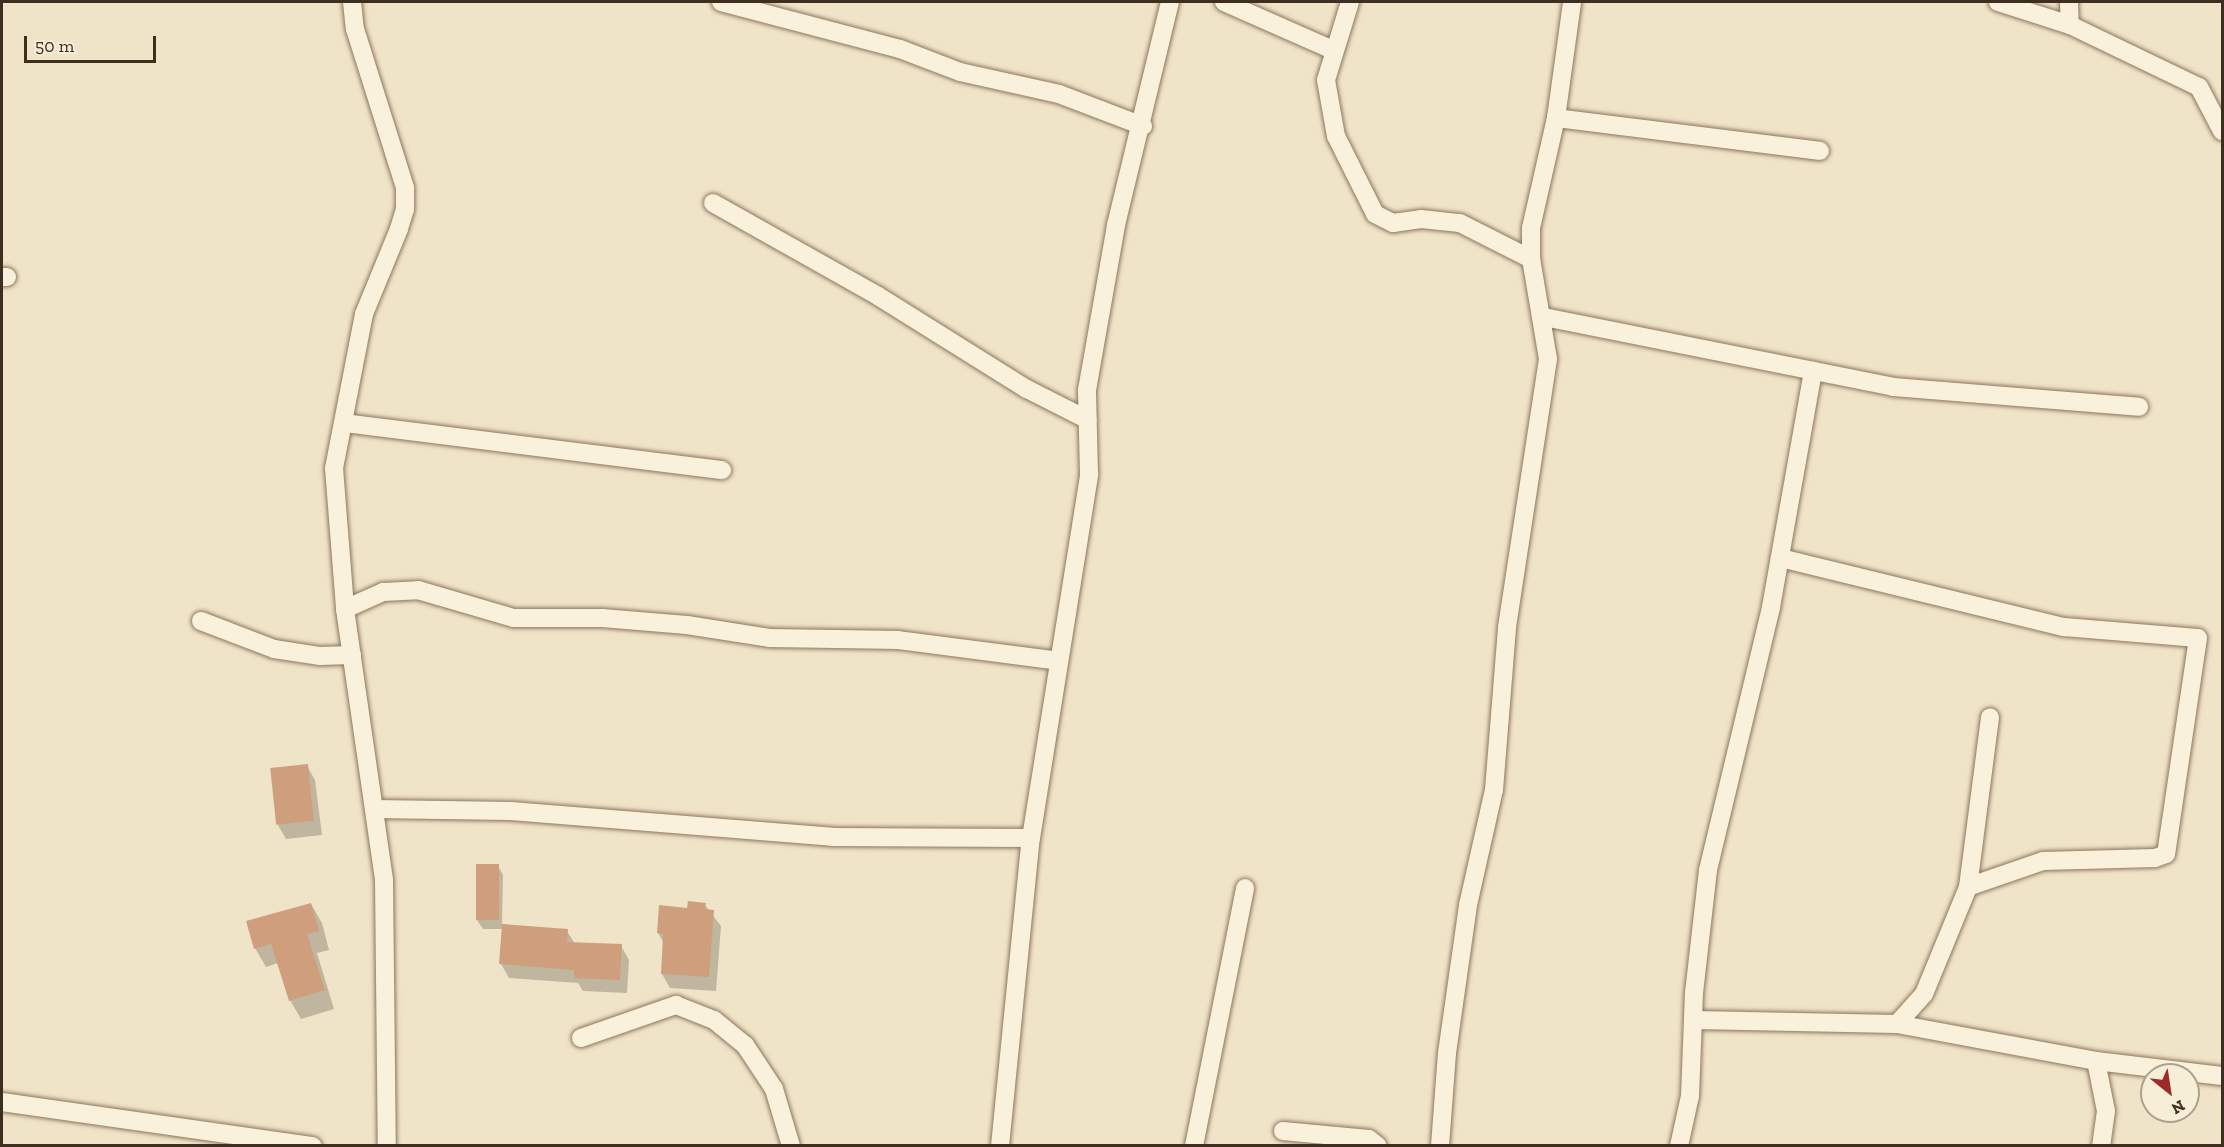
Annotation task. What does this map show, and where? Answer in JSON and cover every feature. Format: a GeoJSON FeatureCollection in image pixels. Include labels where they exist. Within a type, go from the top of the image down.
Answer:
{"type":"FeatureCollection","features":[{"type":"Feature","properties":{"kind":"street"},"geometry":{"type":"LineString","coordinates":[[352,2],[355,29],[405,188],[405,209],[364,314],[334,468],[345,609],[375,809],[386,909],[387,1146]]}},
{"type":"Feature","properties":{"kind":"street"},"geometry":{"type":"LineString","coordinates":[[721,2],[900,49],[960,72],[1059,94],[1143,126]]}},
{"type":"Feature","properties":{"kind":"street"},"geometry":{"type":"LineString","coordinates":[[1000,1146],[1031,838],[1089,474],[1088,390],[1097,325],[1116,225],[1143,126],[1170,2]]}},
{"type":"Feature","properties":{"kind":"street"},"geometry":{"type":"LineString","coordinates":[[1224,2],[1333,50]]}},
{"type":"Feature","properties":{"kind":"street"},"geometry":{"type":"LineString","coordinates":[[1350,2],[1333,50],[1326,81],[1336,136],[1375,214],[1393,223],[1421,219],[1460,223],[1531,259]]}},
{"type":"Feature","properties":{"kind":"street"},"geometry":{"type":"LineString","coordinates":[[1440,1146],[1447,1053],[1468,905],[1494,790],[1507,627],[1548,359],[1544,317],[1531,259],[1531,228],[1556,118],[1572,2]]}},
{"type":"Feature","properties":{"kind":"street"},"geometry":{"type":"LineString","coordinates":[[1998,2],[2070,25],[2199,87],[2223,131]]}},
{"type":"Feature","properties":{"kind":"street"},"geometry":{"type":"LineString","coordinates":[[2069,2],[2070,25]]}},
{"type":"Feature","properties":{"kind":"street"},"geometry":{"type":"LineString","coordinates":[[1556,118],[1820,151]]}},
{"type":"Feature","properties":{"kind":"street"},"geometry":{"type":"LineString","coordinates":[[713,203],[878,296],[1027,389],[1088,420]]}},
{"type":"Feature","properties":{"kind":"street"},"geometry":{"type":"LineString","coordinates":[[1544,317],[1893,387],[2139,407]]}},
{"type":"Feature","properties":{"kind":"street"},"geometry":{"type":"LineString","coordinates":[[1679,1146],[1690,1096],[1694,993],[1708,870],[1748,713],[1780,558],[1813,370]]}},
{"type":"Feature","properties":{"kind":"street"},"geometry":{"type":"LineString","coordinates":[[344,423],[722,470]]}},
{"type":"Feature","properties":{"kind":"street"},"geometry":{"type":"LineString","coordinates":[[1780,558],[2064,627],[2198,638],[2166,854],[2155,858],[2043,861],[1968,887]]}},
{"type":"Feature","properties":{"kind":"street"},"geometry":{"type":"LineString","coordinates":[[345,609],[383,592],[418,590],[526,620],[602,618],[687,625],[769,638],[888,640],[1059,661]]}},
{"type":"Feature","properties":{"kind":"street"},"geometry":{"type":"LineString","coordinates":[[201,621],[274,649],[320,656],[352,655]]}},
{"type":"Feature","properties":{"kind":"street"},"geometry":{"type":"LineString","coordinates":[[1897,1024],[1924,994],[1968,887],[1990,717]]}},
{"type":"Feature","properties":{"kind":"street"},"geometry":{"type":"LineString","coordinates":[[375,809],[511,811],[832,837],[1031,838]]}},
{"type":"Feature","properties":{"kind":"street"},"geometry":{"type":"LineString","coordinates":[[1194,1146],[1245,888]]}},
{"type":"Feature","properties":{"kind":"street"},"geometry":{"type":"LineString","coordinates":[[581,1038],[676,1005],[714,1020],[745,1046],[774,1089],[792,1146]]}},
{"type":"Feature","properties":{"kind":"street"},"geometry":{"type":"LineString","coordinates":[[1694,1020],[1897,1024],[2096,1060],[2223,1076]]}},
{"type":"Feature","properties":{"kind":"street"},"geometry":{"type":"LineString","coordinates":[[2096,1060],[2106,1111],[2101,1146]]}},
{"type":"Feature","properties":{"kind":"street"},"geometry":{"type":"LineString","coordinates":[[2,1102],[313,1146]]}},
{"type":"Feature","properties":{"kind":"street"},"geometry":{"type":"LineString","coordinates":[[1283,1131],[1370,1139],[1378,1146]]}},
{"type":"Feature","properties":{"kind":"building"},"geometry":{"type":"Polygon","coordinates":[[[308,764],[314,821],[276,825],[270,768],[308,764]]]}},
{"type":"Feature","properties":{"kind":"building"},"geometry":{"type":"Polygon","coordinates":[[[476,864],[499,864],[499,920],[476,920],[476,864]]]}},
{"type":"Feature","properties":{"kind":"building"},"geometry":{"type":"Polygon","coordinates":[[[688,901],[706,903],[705,909],[714,910],[709,977],[661,974],[663,934],[657,933],[659,905],[687,908],[688,901]]]}},
{"type":"Feature","properties":{"kind":"building"},"geometry":{"type":"Polygon","coordinates":[[[311,903],[319,931],[307,934],[325,990],[289,1001],[271,944],[254,949],[246,921],[311,903]]]}},
{"type":"Feature","properties":{"kind":"building"},"geometry":{"type":"Polygon","coordinates":[[[502,924],[568,929],[567,942],[622,944],[620,980],[574,978],[574,970],[499,964],[502,924]]]}}]}
